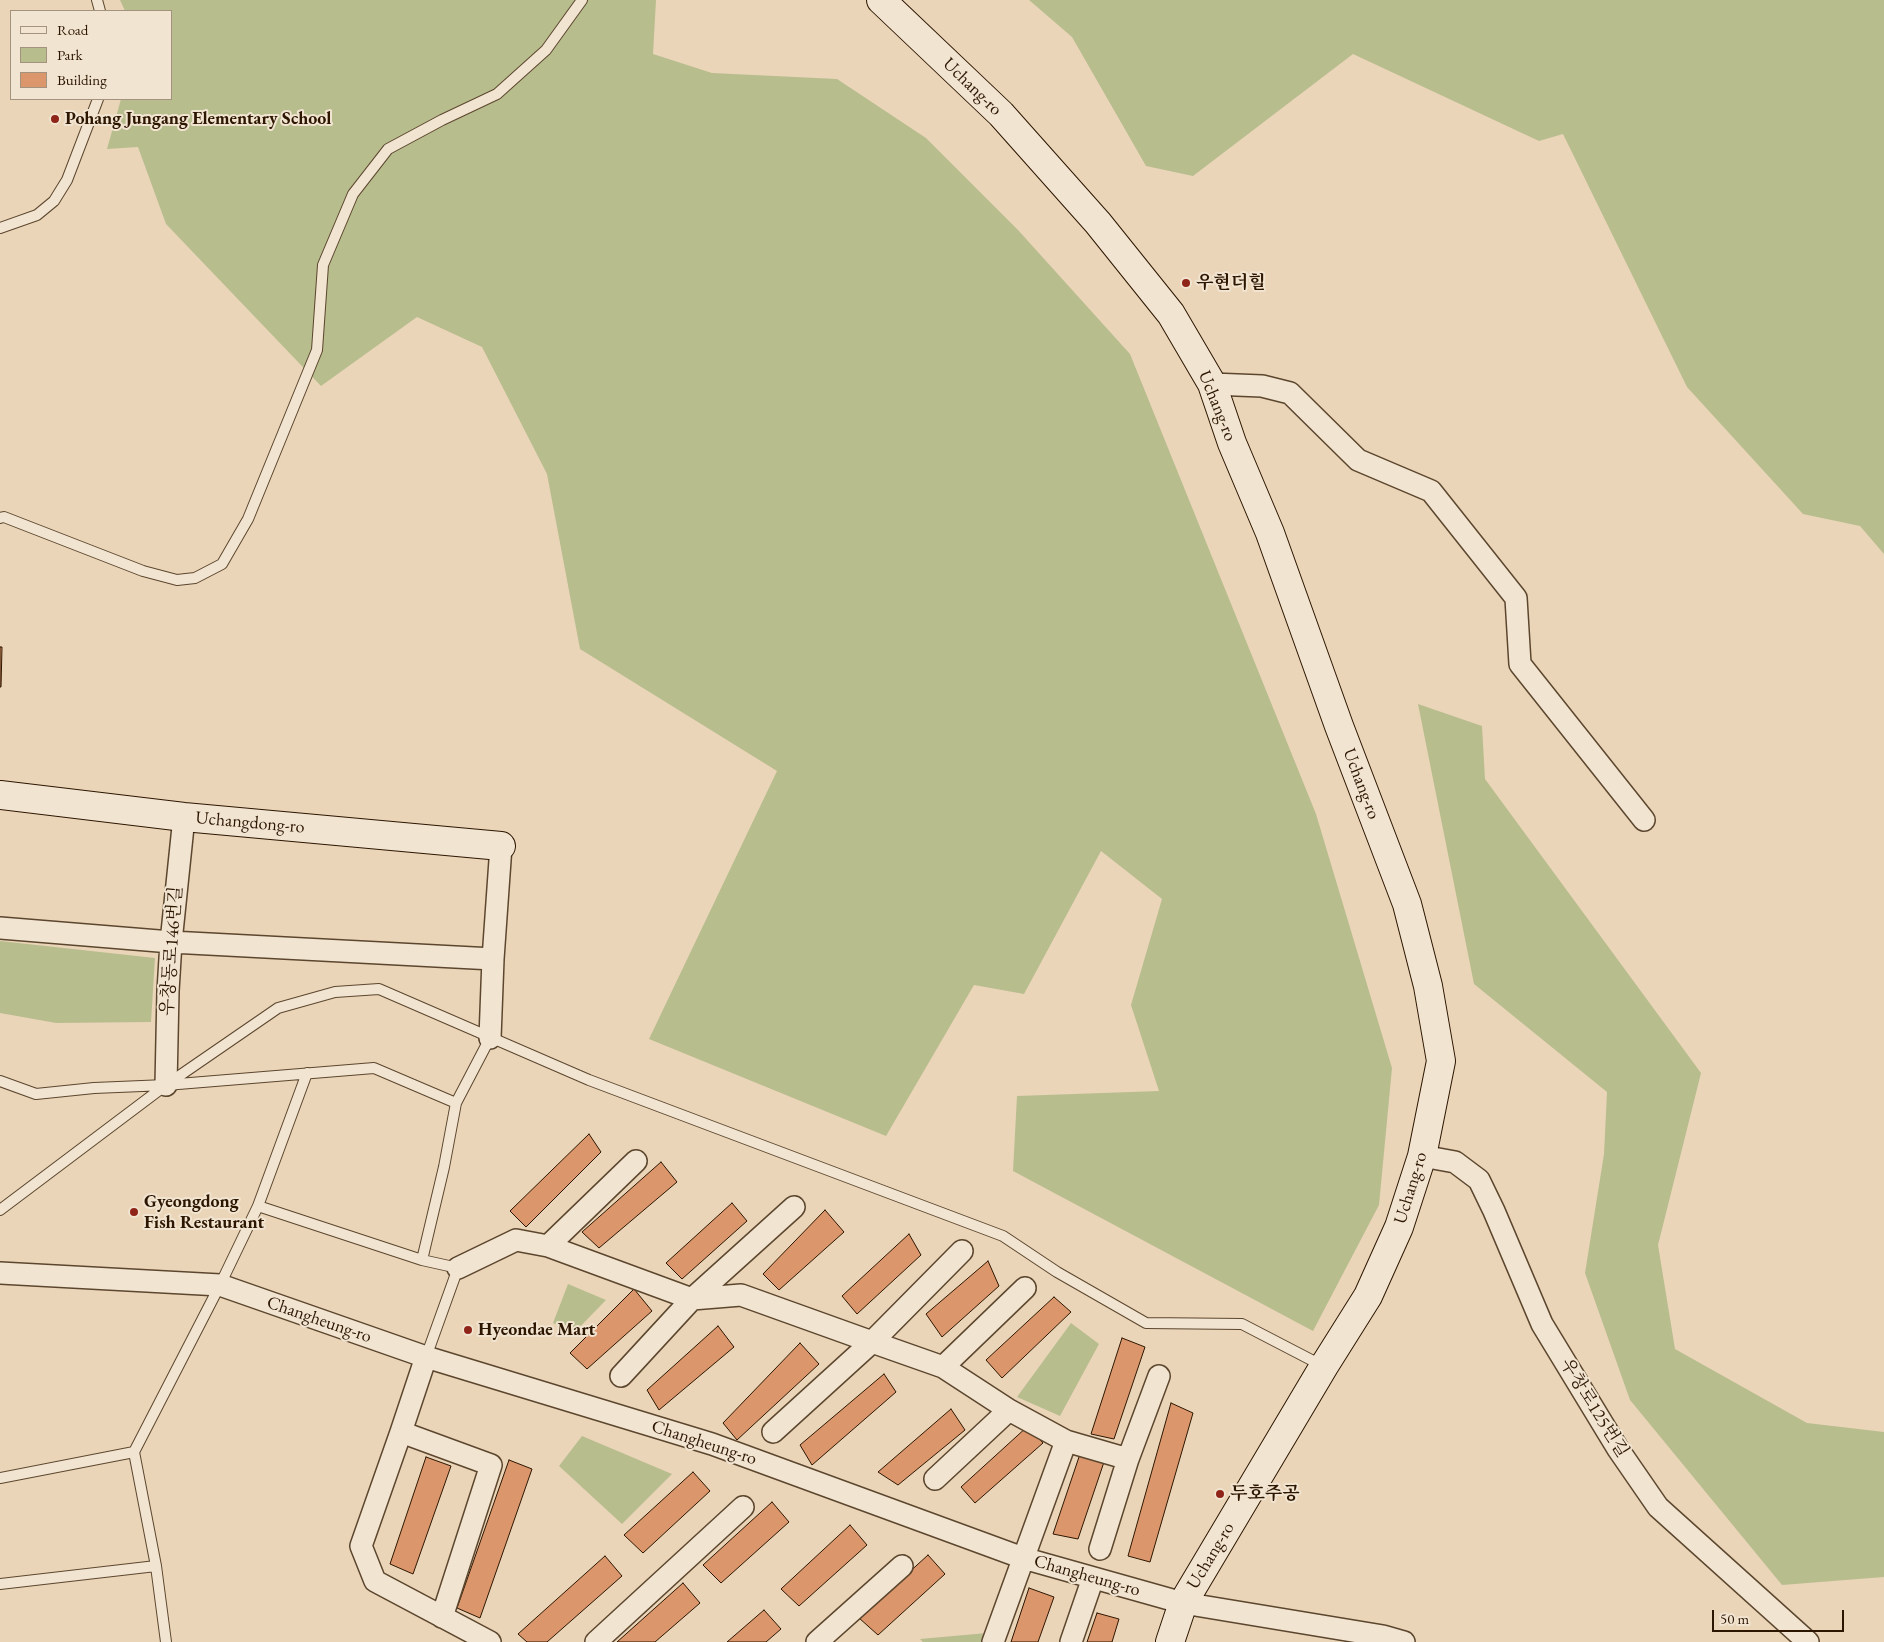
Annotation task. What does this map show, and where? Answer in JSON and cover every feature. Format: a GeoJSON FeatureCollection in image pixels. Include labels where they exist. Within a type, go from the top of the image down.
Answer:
{"type":"FeatureCollection","features":[{"type":"Feature","properties":{"kind":"main road","name":"Uchang-ro"},"geometry":{"type":"LineString","coordinates":[[881,0],[1000,114],[1098,224],[1171,314],[1212,384],[1232,443],[1270,533],[1339,726],[1407,904],[1428,986],[1441,1061],[1422,1156],[1399,1227],[1368,1296],[1324,1366],[1183,1603],[1170,1642]]}},
{"type":"Feature","properties":{"kind":"main road","name":"Uchangdong-ro"},"geometry":{"type":"LineString","coordinates":[[0,795],[184,818],[501,846]]}},
{"type":"Feature","properties":{"kind":"street"},"geometry":{"type":"LineString","coordinates":[[1212,384],[1262,386],[1290,393],[1358,460],[1431,491],[1516,598],[1520,664],[1644,820]]}},
{"type":"Feature","properties":{"kind":"street","name":"우창동로146번길"},"geometry":{"type":"LineString","coordinates":[[166,1085],[170,942],[184,818]]}},
{"type":"Feature","properties":{"kind":"street"},"geometry":{"type":"LineString","coordinates":[[490,1038],[493,959],[501,846]]}},
{"type":"Feature","properties":{"kind":"street"},"geometry":{"type":"LineString","coordinates":[[0,928],[170,942],[493,959]]}},
{"type":"Feature","properties":{"kind":"street","name":"우창로125번길"},"geometry":{"type":"LineString","coordinates":[[1422,1156],[1455,1162],[1478,1180],[1494,1211],[1542,1324],[1618,1449],[1658,1507],[1808,1642]]}},
{"type":"Feature","properties":{"kind":"street"},"geometry":{"type":"LineString","coordinates":[[548,1246],[636,1161]]}},
{"type":"Feature","properties":{"kind":"street"},"geometry":{"type":"LineString","coordinates":[[621,1376],[692,1299],[794,1207]]}},
{"type":"Feature","properties":{"kind":"street"},"geometry":{"type":"LineString","coordinates":[[458,1268],[516,1240],[548,1246],[692,1299],[741,1295],[943,1367],[1008,1410],[1066,1441],[1128,1458]]}},
{"type":"Feature","properties":{"kind":"street"},"geometry":{"type":"LineString","coordinates":[[773,1432],[872,1342],[962,1252]]}},
{"type":"Feature","properties":{"kind":"street","name":"Changheung-ro"},"geometry":{"type":"LineString","coordinates":[[0,1273],[220,1285],[426,1357],[712,1444],[1023,1558],[1183,1603],[1344,1636],[1383,1636],[1404,1642]]}},
{"type":"Feature","properties":{"kind":"street"},"geometry":{"type":"LineString","coordinates":[[943,1367],[1025,1288]]}},
{"type":"Feature","properties":{"kind":"street"},"geometry":{"type":"LineString","coordinates":[[426,1357],[361,1546],[376,1580],[490,1642]]}},
{"type":"Feature","properties":{"kind":"street"},"geometry":{"type":"LineString","coordinates":[[1100,1549],[1128,1458],[1159,1376]]}},
{"type":"Feature","properties":{"kind":"street"},"geometry":{"type":"LineString","coordinates":[[935,1479],[1008,1410]]}},
{"type":"Feature","properties":{"kind":"street"},"geometry":{"type":"LineString","coordinates":[[401,1432],[490,1465],[442,1617]]}},
{"type":"Feature","properties":{"kind":"street"},"geometry":{"type":"LineString","coordinates":[[993,1642],[1066,1441]]}},
{"type":"Feature","properties":{"kind":"street"},"geometry":{"type":"LineString","coordinates":[[596,1642],[742,1507]]}},
{"type":"Feature","properties":{"kind":"street"},"geometry":{"type":"LineString","coordinates":[[817,1642],[902,1566]]}},
{"type":"Feature","properties":{"kind":"street"},"geometry":{"type":"LineString","coordinates":[[1072,1642],[1093,1578]]}},
{"type":"Feature","properties":{"kind":"lane"},"geometry":{"type":"LineString","coordinates":[[0,518],[4,517],[143,571],[178,580],[195,578],[222,564],[248,519],[317,350],[323,265],[353,194],[388,149],[442,120],[497,94],[546,50],[582,0]]}},
{"type":"Feature","properties":{"kind":"lane"},"geometry":{"type":"LineString","coordinates":[[0,228],[37,215],[54,201],[67,180],[98,100]]}},
{"type":"Feature","properties":{"kind":"lane"},"geometry":{"type":"LineString","coordinates":[[0,1210],[166,1085],[278,1008],[336,992],[379,990],[589,1080],[1003,1236],[1056,1272],[1146,1324],[1242,1324],[1324,1366]]}},
{"type":"Feature","properties":{"kind":"lane"},"geometry":{"type":"LineString","coordinates":[[422,1260],[444,1167],[456,1103],[490,1038]]}},
{"type":"Feature","properties":{"kind":"lane"},"geometry":{"type":"LineString","coordinates":[[0,1081],[36,1094],[94,1088],[166,1085],[374,1068],[456,1103]]}},
{"type":"Feature","properties":{"kind":"lane"},"geometry":{"type":"LineString","coordinates":[[166,1642],[156,1566],[134,1452],[220,1285],[258,1206],[306,1073]]}},
{"type":"Feature","properties":{"kind":"lane"},"geometry":{"type":"LineString","coordinates":[[258,1206],[422,1260],[458,1268],[426,1357]]}},
{"type":"Feature","properties":{"kind":"lane"},"geometry":{"type":"LineString","coordinates":[[0,1478],[134,1452]]}},
{"type":"Feature","properties":{"kind":"lane"},"geometry":{"type":"LineString","coordinates":[[0,1584],[156,1566]]}},
{"type":"Feature","properties":{"kind":"green space"},"geometry":{"type":"Polygon","coordinates":[[[120,0],[656,0],[653,54],[712,73],[837,79],[926,138],[1018,230],[1130,354],[1316,814],[1392,1068],[1379,1205],[1313,1331],[1013,1171],[1017,1096],[1159,1091],[1131,1005],[1162,899],[1101,851],[1024,994],[974,985],[886,1136],[649,1039],[777,771],[580,649],[547,474],[482,347],[417,317],[321,386],[166,224],[138,147],[107,149],[121,100],[172,100],[172,10],[125,10],[120,0]]]}},
{"type":"Feature","properties":{"kind":"green space"},"geometry":{"type":"Polygon","coordinates":[[[1029,0],[1884,0],[1884,554],[1860,526],[1803,514],[1687,387],[1563,134],[1539,141],[1353,54],[1193,176],[1146,166],[1072,37],[1029,0]]]}},
{"type":"Feature","properties":{"kind":"green space"},"geometry":{"type":"Polygon","coordinates":[[[1418,704],[1482,726],[1485,779],[1701,1073],[1658,1245],[1675,1349],[1807,1423],[1884,1432],[1884,1577],[1782,1585],[1630,1400],[1585,1273],[1604,1154],[1607,1092],[1474,984],[1418,704]]]}},
{"type":"Feature","properties":{"kind":"green space"},"geometry":{"type":"Polygon","coordinates":[[[0,941],[155,958],[151,1022],[56,1023],[0,1013],[0,941]]]}},
{"type":"Feature","properties":{"kind":"green space"},"geometry":{"type":"Polygon","coordinates":[[[568,1284],[606,1300],[574,1333],[553,1323],[568,1284]]]}},
{"type":"Feature","properties":{"kind":"green space"},"geometry":{"type":"Polygon","coordinates":[[[1071,1323],[1099,1344],[1060,1416],[1017,1397],[1071,1323]]]}},
{"type":"Feature","properties":{"kind":"green space"},"geometry":{"type":"Polygon","coordinates":[[[582,1436],[672,1474],[622,1524],[559,1466],[582,1436]]]}},
{"type":"Feature","properties":{"kind":"green space"},"geometry":{"type":"Polygon","coordinates":[[[987,1633],[984,1642],[923,1642],[920,1639],[987,1633]]]}},
{"type":"Feature","properties":{"kind":"building"},"geometry":{"type":"Polygon","coordinates":[[[0,647],[2,647],[1,687],[0,687],[0,647]]]}},
{"type":"Feature","properties":{"kind":"building"},"geometry":{"type":"Polygon","coordinates":[[[589,1134],[601,1152],[526,1227],[510,1211],[589,1134]]]}},
{"type":"Feature","properties":{"kind":"building"},"geometry":{"type":"Polygon","coordinates":[[[661,1162],[677,1182],[599,1248],[582,1232],[661,1162]]]}},
{"type":"Feature","properties":{"kind":"building"},"geometry":{"type":"Polygon","coordinates":[[[732,1203],[747,1221],[682,1279],[666,1263],[732,1203]]]}},
{"type":"Feature","properties":{"kind":"building"},"geometry":{"type":"Polygon","coordinates":[[[825,1210],[844,1232],[779,1290],[763,1274],[825,1210]]]}},
{"type":"Feature","properties":{"kind":"building"},"geometry":{"type":"Polygon","coordinates":[[[909,1234],[921,1255],[857,1314],[842,1296],[909,1234]]]}},
{"type":"Feature","properties":{"kind":"building"},"geometry":{"type":"Polygon","coordinates":[[[988,1261],[999,1286],[942,1337],[926,1314],[988,1261]]]}},
{"type":"Feature","properties":{"kind":"building"},"geometry":{"type":"Polygon","coordinates":[[[634,1289],[652,1311],[587,1369],[570,1353],[634,1289]]]}},
{"type":"Feature","properties":{"kind":"building"},"geometry":{"type":"Polygon","coordinates":[[[1054,1297],[1071,1312],[1002,1378],[986,1360],[1054,1297]]]}},
{"type":"Feature","properties":{"kind":"building"},"geometry":{"type":"Polygon","coordinates":[[[718,1326],[734,1347],[659,1410],[647,1390],[718,1326]]]}},
{"type":"Feature","properties":{"kind":"building"},"geometry":{"type":"Polygon","coordinates":[[[1122,1338],[1145,1347],[1114,1439],[1091,1434],[1122,1338]]]}},
{"type":"Feature","properties":{"kind":"building"},"geometry":{"type":"Polygon","coordinates":[[[800,1343],[819,1364],[737,1440],[723,1423],[800,1343]]]}},
{"type":"Feature","properties":{"kind":"building"},"geometry":{"type":"Polygon","coordinates":[[[884,1374],[896,1392],[812,1465],[800,1445],[884,1374]]]}},
{"type":"Feature","properties":{"kind":"building"},"geometry":{"type":"Polygon","coordinates":[[[1171,1403],[1193,1413],[1150,1562],[1128,1556],[1171,1403]]]}},
{"type":"Feature","properties":{"kind":"building"},"geometry":{"type":"Polygon","coordinates":[[[951,1409],[965,1430],[898,1485],[878,1472],[951,1409]]]}},
{"type":"Feature","properties":{"kind":"building"},"geometry":{"type":"Polygon","coordinates":[[[1028,1426],[1043,1443],[975,1503],[961,1487],[1028,1426]]]}},
{"type":"Feature","properties":{"kind":"building"},"geometry":{"type":"Polygon","coordinates":[[[1080,1454],[1104,1462],[1078,1539],[1053,1534],[1080,1454]]]}},
{"type":"Feature","properties":{"kind":"building"},"geometry":{"type":"Polygon","coordinates":[[[426,1457],[451,1466],[413,1574],[390,1564],[426,1457]]]}},
{"type":"Feature","properties":{"kind":"building"},"geometry":{"type":"Polygon","coordinates":[[[509,1460],[532,1469],[480,1618],[457,1608],[509,1460]]]}},
{"type":"Feature","properties":{"kind":"building"},"geometry":{"type":"Polygon","coordinates":[[[693,1472],[710,1491],[643,1553],[624,1535],[693,1472]]]}},
{"type":"Feature","properties":{"kind":"building"},"geometry":{"type":"Polygon","coordinates":[[[772,1502],[789,1522],[721,1583],[703,1565],[772,1502]]]}},
{"type":"Feature","properties":{"kind":"building"},"geometry":{"type":"Polygon","coordinates":[[[850,1525],[867,1545],[799,1606],[781,1589],[850,1525]]]}},
{"type":"Feature","properties":{"kind":"building"},"geometry":{"type":"Polygon","coordinates":[[[928,1555],[945,1574],[878,1635],[859,1618],[928,1555]]]}},
{"type":"Feature","properties":{"kind":"building"},"geometry":{"type":"Polygon","coordinates":[[[605,1556],[622,1576],[547,1642],[527,1642],[518,1634],[605,1556]]]}},
{"type":"Feature","properties":{"kind":"building"},"geometry":{"type":"Polygon","coordinates":[[[683,1583],[700,1603],[655,1642],[617,1642],[683,1583]]]}},
{"type":"Feature","properties":{"kind":"building"},"geometry":{"type":"Polygon","coordinates":[[[1029,1588],[1054,1597],[1038,1642],[1011,1642],[1029,1588]]]}},
{"type":"Feature","properties":{"kind":"building"},"geometry":{"type":"Polygon","coordinates":[[[764,1610],[781,1629],[766,1642],[727,1642],[764,1610]]]}},
{"type":"Feature","properties":{"kind":"building"},"geometry":{"type":"Polygon","coordinates":[[[1097,1613],[1119,1619],[1112,1642],[1087,1642],[1097,1613]]]}},
{"type":"Feature","properties":{"kind":"place","name":"Pohang Jungang Elementary School"},"geometry":{"type":"Point","coordinates":[55,119]}},
{"type":"Feature","properties":{"kind":"place","name":"우현더힐"},"geometry":{"type":"Point","coordinates":[1186,283]}},
{"type":"Feature","properties":{"kind":"place","name":"Gyeongdong Fish Restaurant"},"geometry":{"type":"Point","coordinates":[134,1212]}},
{"type":"Feature","properties":{"kind":"place","name":"Hyeondae Mart"},"geometry":{"type":"Point","coordinates":[468,1330]}},
{"type":"Feature","properties":{"kind":"place","name":"두호주공"},"geometry":{"type":"Point","coordinates":[1220,1494]}}]}
